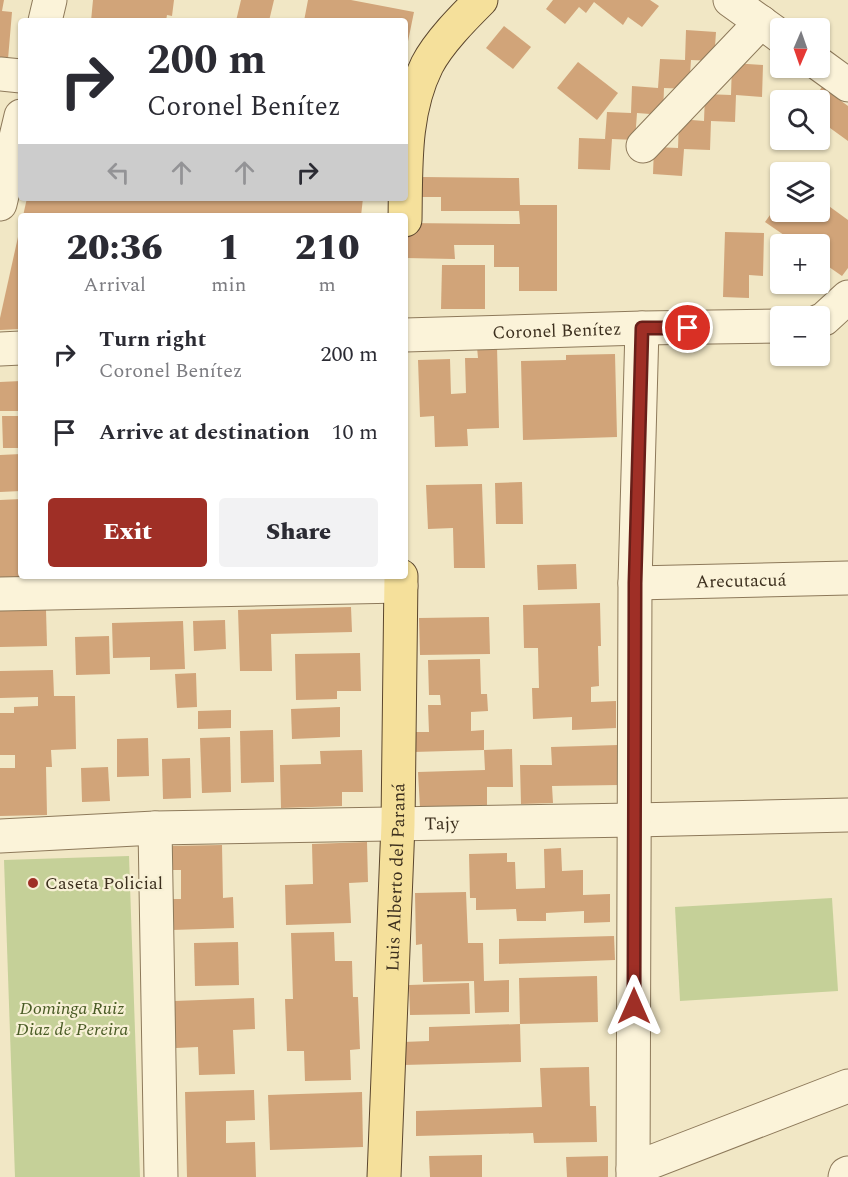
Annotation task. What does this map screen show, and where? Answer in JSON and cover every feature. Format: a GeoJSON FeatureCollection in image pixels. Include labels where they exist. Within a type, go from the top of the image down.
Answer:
{"type":"FeatureCollection","features":[{"type":"Feature","properties":{"kind":"main road"},"geometry":{"type":"LineString","coordinates":[[408,113],[428,64],[447,36],[481,0]]}},
{"type":"Feature","properties":{"kind":"main road","name":"Luis Alberto del Paraná"},"geometry":{"type":"LineString","coordinates":[[384,1177],[399,824],[401,581]]}},
{"type":"Feature","properties":{"kind":"street"},"geometry":{"type":"LineString","coordinates":[[46,18],[50,0]]}},
{"type":"Feature","properties":{"kind":"street"},"geometry":{"type":"LineString","coordinates":[[730,0],[770,28]]}},
{"type":"Feature","properties":{"kind":"street"},"geometry":{"type":"LineString","coordinates":[[644,146],[770,30]]}},
{"type":"Feature","properties":{"kind":"street"},"geometry":{"type":"LineString","coordinates":[[830,72],[848,85]]}},
{"type":"Feature","properties":{"kind":"street"},"geometry":{"type":"LineString","coordinates":[[0,74],[18,76]]}},
{"type":"Feature","properties":{"kind":"street"},"geometry":{"type":"LineString","coordinates":[[0,204],[18,129]]}},
{"type":"Feature","properties":{"kind":"street"},"geometry":{"type":"LineString","coordinates":[[830,314],[848,297]]}},
{"type":"Feature","properties":{"kind":"street","name":"Coronel Benítez"},"geometry":{"type":"LineString","coordinates":[[408,335],[770,326]]}},
{"type":"Feature","properties":{"kind":"street"},"geometry":{"type":"LineString","coordinates":[[642,328],[635,583],[633,1173],[848,1086]]}},
{"type":"Feature","properties":{"kind":"street"},"geometry":{"type":"LineString","coordinates":[[0,349],[18,348]]}},
{"type":"Feature","properties":{"kind":"street","name":"Arecutacuá"},"geometry":{"type":"LineString","coordinates":[[635,583],[848,579]]}},
{"type":"Feature","properties":{"kind":"street"},"geometry":{"type":"LineString","coordinates":[[0,594],[401,581]]}},
{"type":"Feature","properties":{"kind":"street","name":"Tajy"},"geometry":{"type":"LineString","coordinates":[[0,836],[155,828],[848,815]]}},
{"type":"Feature","properties":{"kind":"street"},"geometry":{"type":"LineString","coordinates":[[155,828],[161,1177]]}},
{"type":"Feature","properties":{"kind":"street"},"geometry":{"type":"LineString","coordinates":[[845,1177],[848,1173]]}},
{"type":"Feature","properties":{"kind":"green space","name":"Dominga Ruiz Diaz de Pereira"},"geometry":{"type":"Polygon","coordinates":[[[129,856],[140,1177],[15,1177],[4,860],[129,856]]]}},
{"type":"Feature","properties":{"kind":"green space"},"geometry":{"type":"Polygon","coordinates":[[[832,898],[838,991],[680,1001],[675,907],[832,898]]]}},
{"type":"Feature","properties":{"kind":"building"},"geometry":{"type":"Polygon","coordinates":[[[0,0],[4,0],[2,11],[12,12],[8,59],[0,58],[0,0]]]}},
{"type":"Feature","properties":{"kind":"building"},"geometry":{"type":"Polygon","coordinates":[[[93,0],[174,0],[172,16],[167,15],[166,18],[91,18],[93,0]]]}},
{"type":"Feature","properties":{"kind":"building"},"geometry":{"type":"Polygon","coordinates":[[[241,0],[274,0],[270,18],[237,18],[241,0]]]}},
{"type":"Feature","properties":{"kind":"building"},"geometry":{"type":"Polygon","coordinates":[[[308,0],[351,0],[414,12],[408,41],[408,18],[305,18],[308,0]]]}},
{"type":"Feature","properties":{"kind":"building"},"geometry":{"type":"Polygon","coordinates":[[[553,0],[650,0],[659,6],[642,27],[628,17],[623,25],[594,2],[586,13],[579,7],[565,24],[546,9],[553,0]]]}},
{"type":"Feature","properties":{"kind":"building"},"geometry":{"type":"Polygon","coordinates":[[[504,26],[531,47],[513,69],[486,48],[504,26]]]}},
{"type":"Feature","properties":{"kind":"building"},"geometry":{"type":"Polygon","coordinates":[[[686,30],[716,32],[714,61],[691,60],[689,89],[664,88],[663,115],[637,113],[635,140],[612,139],[610,170],[578,169],[579,138],[605,139],[607,112],[631,113],[632,86],[658,88],[660,59],[685,60],[686,30]]]}},
{"type":"Feature","properties":{"kind":"building"},"geometry":{"type":"Polygon","coordinates":[[[578,62],[618,93],[597,120],[557,88],[578,62]]]}},
{"type":"Feature","properties":{"kind":"building"},"geometry":{"type":"Polygon","coordinates":[[[732,63],[763,65],[762,97],[736,95],[735,122],[711,121],[710,150],[684,149],[682,176],[653,174],[654,147],[678,148],[679,119],[704,121],[705,94],[731,95],[732,63]]]}},
{"type":"Feature","properties":{"kind":"building"},"geometry":{"type":"Polygon","coordinates":[[[830,93],[848,106],[848,141],[830,128],[830,93]]]}},
{"type":"Feature","properties":{"kind":"building"},"geometry":{"type":"Polygon","coordinates":[[[422,177],[519,178],[520,205],[557,205],[557,291],[519,291],[519,267],[494,267],[494,245],[454,245],[455,259],[408,258],[408,223],[520,224],[519,211],[441,211],[441,197],[422,197],[422,177]]]}},
{"type":"Feature","properties":{"kind":"building"},"geometry":{"type":"Polygon","coordinates":[[[26,201],[363,201],[361,213],[24,213],[26,201]]]}},
{"type":"Feature","properties":{"kind":"building"},"geometry":{"type":"Polygon","coordinates":[[[830,207],[848,220],[848,268],[842,276],[830,268],[830,234],[782,234],[765,222],[770,215],[770,222],[830,222],[830,207]]]}},
{"type":"Feature","properties":{"kind":"building"},"geometry":{"type":"Polygon","coordinates":[[[725,232],[764,233],[763,276],[749,275],[749,298],[723,297],[725,232]]]}},
{"type":"Feature","properties":{"kind":"building"},"geometry":{"type":"Polygon","coordinates":[[[18,237],[18,329],[0,330],[0,318],[18,237]]]}},
{"type":"Feature","properties":{"kind":"building"},"geometry":{"type":"Polygon","coordinates":[[[442,265],[485,265],[485,309],[441,309],[442,265]]]}},
{"type":"Feature","properties":{"kind":"building"},"geometry":{"type":"Polygon","coordinates":[[[497,346],[499,428],[467,429],[468,446],[435,447],[434,416],[420,417],[418,360],[450,359],[451,394],[466,393],[465,358],[478,358],[477,347],[497,346]]]}},
{"type":"Feature","properties":{"kind":"building"},"geometry":{"type":"Polygon","coordinates":[[[615,354],[617,437],[523,440],[521,361],[566,360],[566,355],[615,354]]]}},
{"type":"Feature","properties":{"kind":"building"},"geometry":{"type":"Polygon","coordinates":[[[18,381],[18,411],[0,411],[0,382],[18,381]]]}},
{"type":"Feature","properties":{"kind":"building"},"geometry":{"type":"Polygon","coordinates":[[[2,416],[18,416],[18,448],[3,448],[2,416]]]}},
{"type":"Feature","properties":{"kind":"building"},"geometry":{"type":"Polygon","coordinates":[[[18,454],[18,491],[0,492],[0,455],[18,454]]]}},
{"type":"Feature","properties":{"kind":"building"},"geometry":{"type":"Polygon","coordinates":[[[522,482],[523,524],[496,524],[495,483],[522,482]]]}},
{"type":"Feature","properties":{"kind":"building"},"geometry":{"type":"Polygon","coordinates":[[[482,484],[485,568],[454,568],[453,528],[428,529],[426,485],[482,484]]]}},
{"type":"Feature","properties":{"kind":"building"},"geometry":{"type":"Polygon","coordinates":[[[18,499],[18,579],[0,579],[0,500],[18,499]]]}},
{"type":"Feature","properties":{"kind":"building"},"geometry":{"type":"Polygon","coordinates":[[[576,564],[577,589],[538,590],[537,565],[576,564]]]}},
{"type":"Feature","properties":{"kind":"building"},"geometry":{"type":"Polygon","coordinates":[[[600,603],[599,686],[591,687],[591,702],[616,701],[616,728],[572,730],[572,717],[533,719],[532,688],[539,688],[538,648],[524,648],[523,605],[600,603]]]}},
{"type":"Feature","properties":{"kind":"building"},"geometry":{"type":"Polygon","coordinates":[[[351,607],[352,632],[271,634],[272,671],[240,671],[238,610],[351,607]]]}},
{"type":"Feature","properties":{"kind":"building"},"geometry":{"type":"Polygon","coordinates":[[[46,610],[47,646],[0,647],[0,611],[46,610]]]}},
{"type":"Feature","properties":{"kind":"building"},"geometry":{"type":"Polygon","coordinates":[[[489,617],[490,654],[420,655],[419,618],[489,617]]]}},
{"type":"Feature","properties":{"kind":"building"},"geometry":{"type":"Polygon","coordinates":[[[225,620],[226,649],[194,651],[193,621],[225,620]]]}},
{"type":"Feature","properties":{"kind":"building"},"geometry":{"type":"Polygon","coordinates":[[[183,621],[185,669],[150,670],[150,657],[113,658],[112,623],[183,621]]]}},
{"type":"Feature","properties":{"kind":"building"},"geometry":{"type":"Polygon","coordinates":[[[109,636],[110,674],[76,675],[75,637],[109,636]]]}},
{"type":"Feature","properties":{"kind":"building"},"geometry":{"type":"Polygon","coordinates":[[[360,653],[361,691],[337,691],[337,699],[296,700],[295,654],[360,653]]]}},
{"type":"Feature","properties":{"kind":"building"},"geometry":{"type":"Polygon","coordinates":[[[480,659],[481,694],[487,694],[488,711],[471,712],[471,731],[484,730],[484,750],[413,752],[413,732],[429,732],[428,705],[441,705],[440,695],[429,695],[428,660],[480,659]]]}},
{"type":"Feature","properties":{"kind":"building"},"geometry":{"type":"Polygon","coordinates":[[[53,670],[54,696],[75,696],[76,749],[51,750],[52,767],[46,767],[47,815],[0,816],[0,768],[15,768],[15,755],[0,755],[0,713],[14,713],[14,707],[38,706],[38,697],[0,698],[0,671],[53,670]]]}},
{"type":"Feature","properties":{"kind":"building"},"geometry":{"type":"Polygon","coordinates":[[[196,673],[197,707],[177,708],[175,674],[196,673]]]}},
{"type":"Feature","properties":{"kind":"building"},"geometry":{"type":"Polygon","coordinates":[[[340,707],[340,737],[292,739],[291,709],[340,707]]]}},
{"type":"Feature","properties":{"kind":"building"},"geometry":{"type":"Polygon","coordinates":[[[231,710],[231,728],[198,729],[198,711],[231,710]]]}},
{"type":"Feature","properties":{"kind":"building"},"geometry":{"type":"Polygon","coordinates":[[[273,730],[274,782],[241,783],[240,731],[273,730]]]}},
{"type":"Feature","properties":{"kind":"building"},"geometry":{"type":"Polygon","coordinates":[[[230,737],[231,792],[202,793],[200,738],[230,737]]]}},
{"type":"Feature","properties":{"kind":"building"},"geometry":{"type":"Polygon","coordinates":[[[148,738],[149,776],[117,777],[117,739],[148,738]]]}},
{"type":"Feature","properties":{"kind":"building"},"geometry":{"type":"Polygon","coordinates":[[[618,745],[619,785],[552,786],[553,803],[521,804],[520,765],[552,765],[551,747],[618,745]]]}},
{"type":"Feature","properties":{"kind":"building"},"geometry":{"type":"Polygon","coordinates":[[[512,749],[513,787],[487,787],[487,806],[420,808],[418,772],[485,770],[484,750],[512,749]]]}},
{"type":"Feature","properties":{"kind":"building"},"geometry":{"type":"Polygon","coordinates":[[[362,750],[363,792],[342,792],[342,806],[281,808],[280,765],[321,764],[320,751],[362,750]]]}},
{"type":"Feature","properties":{"kind":"building"},"geometry":{"type":"Polygon","coordinates":[[[190,758],[191,798],[163,799],[162,759],[190,758]]]}},
{"type":"Feature","properties":{"kind":"building"},"geometry":{"type":"Polygon","coordinates":[[[108,767],[110,801],[82,802],[81,768],[108,767]]]}},
{"type":"Feature","properties":{"kind":"building"},"geometry":{"type":"Polygon","coordinates":[[[367,842],[368,882],[349,883],[351,923],[286,925],[285,885],[313,884],[312,844],[367,842]]]}},
{"type":"Feature","properties":{"kind":"building"},"geometry":{"type":"Polygon","coordinates":[[[222,845],[223,898],[233,897],[234,928],[172,930],[171,899],[181,899],[181,870],[166,870],[165,846],[222,845]]]}},
{"type":"Feature","properties":{"kind":"building"},"geometry":{"type":"Polygon","coordinates":[[[561,848],[562,871],[583,870],[583,895],[610,894],[610,922],[584,923],[584,911],[546,913],[546,921],[517,921],[516,909],[476,910],[476,898],[470,898],[469,854],[507,853],[507,862],[515,862],[516,889],[545,888],[544,849],[561,848]]]}},
{"type":"Feature","properties":{"kind":"building"},"geometry":{"type":"Polygon","coordinates":[[[466,892],[468,943],[483,943],[484,981],[509,980],[509,1012],[475,1013],[474,981],[423,982],[422,944],[416,945],[415,893],[466,892]]]}},
{"type":"Feature","properties":{"kind":"building"},"geometry":{"type":"Polygon","coordinates":[[[334,932],[335,961],[352,961],[353,997],[358,997],[360,1049],[350,1050],[351,1080],[305,1081],[304,1051],[287,1051],[285,999],[293,999],[291,933],[334,932]]]}},
{"type":"Feature","properties":{"kind":"building"},"geometry":{"type":"Polygon","coordinates":[[[614,936],[615,960],[499,964],[499,939],[614,936]]]}},
{"type":"Feature","properties":{"kind":"building"},"geometry":{"type":"Polygon","coordinates":[[[238,942],[239,985],[195,986],[194,943],[238,942]]]}},
{"type":"Feature","properties":{"kind":"building"},"geometry":{"type":"Polygon","coordinates":[[[597,976],[598,1022],[520,1024],[519,978],[597,976]]]}},
{"type":"Feature","properties":{"kind":"building"},"geometry":{"type":"Polygon","coordinates":[[[469,983],[470,1014],[410,1015],[409,985],[469,983]]]}},
{"type":"Feature","properties":{"kind":"building"},"geometry":{"type":"Polygon","coordinates":[[[254,998],[255,1029],[233,1030],[235,1074],[199,1075],[198,1047],[176,1048],[174,1001],[254,998]]]}},
{"type":"Feature","properties":{"kind":"building"},"geometry":{"type":"Polygon","coordinates":[[[520,1024],[521,1062],[403,1065],[403,1042],[429,1041],[429,1027],[520,1024]]]}},
{"type":"Feature","properties":{"kind":"building"},"geometry":{"type":"Polygon","coordinates":[[[589,1067],[590,1106],[596,1106],[597,1142],[534,1143],[533,1133],[416,1136],[416,1111],[542,1107],[540,1068],[589,1067]]]}},
{"type":"Feature","properties":{"kind":"building"},"geometry":{"type":"Polygon","coordinates":[[[254,1090],[255,1120],[226,1121],[226,1143],[255,1142],[256,1177],[187,1177],[185,1092],[254,1090]]]}},
{"type":"Feature","properties":{"kind":"building"},"geometry":{"type":"Polygon","coordinates":[[[362,1092],[363,1147],[270,1150],[268,1095],[362,1092]]]}},
{"type":"Feature","properties":{"kind":"building"},"geometry":{"type":"Polygon","coordinates":[[[482,1155],[482,1177],[430,1177],[429,1156],[482,1155]]]}},
{"type":"Feature","properties":{"kind":"building"},"geometry":{"type":"Polygon","coordinates":[[[608,1156],[608,1177],[567,1177],[566,1157],[608,1156]]]}},
{"type":"Feature","properties":{"kind":"place","name":"Caseta Policial"},"geometry":{"type":"Point","coordinates":[33,883]}},
{"type":"Feature","properties":{"kind":"route"},"geometry":{"type":"LineString","coordinates":[[634,1006],[635,583],[642,328],[688,328]]}}]}
